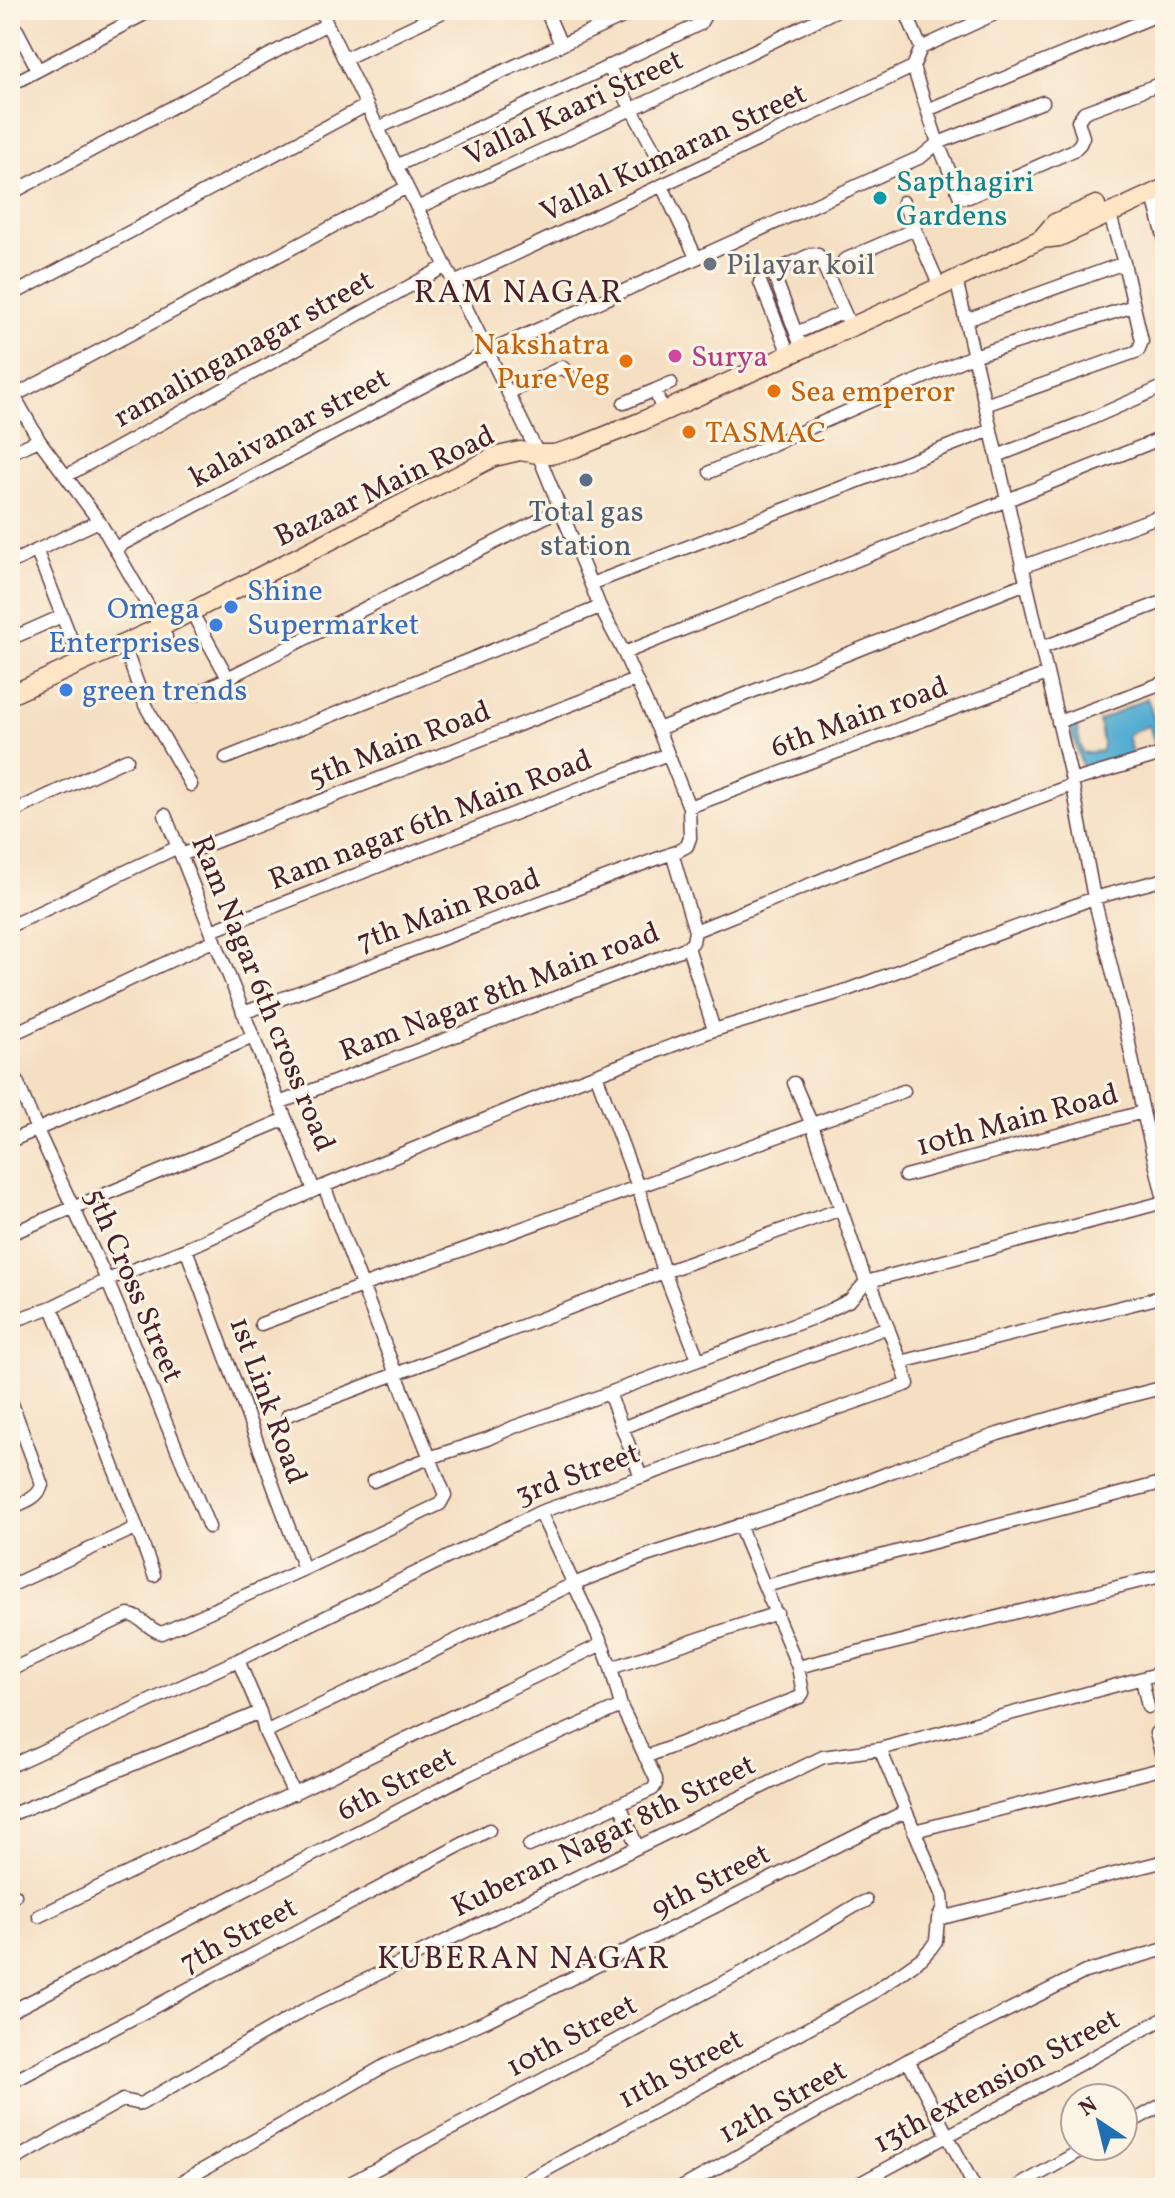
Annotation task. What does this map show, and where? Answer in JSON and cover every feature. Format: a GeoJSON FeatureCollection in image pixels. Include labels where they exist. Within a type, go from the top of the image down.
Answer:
{"type":"FeatureCollection","features":[{"type":"Feature","properties":{"kind":"main road"},"geometry":{"type":"LineString","coordinates":[[1041,239],[1055,223],[1165,176]]}},
{"type":"Feature","properties":{"kind":"main road","name":"Bazaar Main Road"},"geometry":{"type":"LineString","coordinates":[[164,632],[476,465],[511,452],[554,454],[575,448],[663,412],[847,320],[948,283],[1041,239],[1059,237],[1158,191]]}},
{"type":"Feature","properties":{"kind":"main road"},"geometry":{"type":"LineString","coordinates":[[10,695],[81,664],[197,622],[482,472],[532,454]]}},
{"type":"Feature","properties":{"kind":"main road"},"geometry":{"type":"LineString","coordinates":[[10,706],[107,662],[128,657],[164,632]]}},
{"type":"Feature","properties":{"kind":"street"},"geometry":{"type":"LineString","coordinates":[[10,85],[152,10]]}},
{"type":"Feature","properties":{"kind":"street"},"geometry":{"type":"LineString","coordinates":[[320,10],[508,393],[600,607],[658,729],[689,807],[689,842],[672,853]]}},
{"type":"Feature","properties":{"kind":"street"},"geometry":{"type":"LineString","coordinates":[[344,59],[447,10]]}},
{"type":"Feature","properties":{"kind":"street"},"geometry":{"type":"LineString","coordinates":[[546,10],[561,45]]}},
{"type":"Feature","properties":{"kind":"street"},"geometry":{"type":"LineString","coordinates":[[378,128],[638,10]]}},
{"type":"Feature","properties":{"kind":"street"},"geometry":{"type":"LineString","coordinates":[[396,166],[700,24],[704,17],[702,10]]}},
{"type":"Feature","properties":{"kind":"street","name":"Vallal Kaari Street"},"geometry":{"type":"LineString","coordinates":[[417,208],[837,10]]}},
{"type":"Feature","properties":{"kind":"street"},"geometry":{"type":"LineString","coordinates":[[905,10],[921,48]]}},
{"type":"Feature","properties":{"kind":"street"},"geometry":{"type":"LineString","coordinates":[[1003,10],[921,48],[913,67],[960,197],[969,197],[1074,150],[1083,137],[1078,121],[1084,112],[1165,82]]}},
{"type":"Feature","properties":{"kind":"street"},"geometry":{"type":"LineString","coordinates":[[927,110],[1165,12]]}},
{"type":"Feature","properties":{"kind":"street"},"geometry":{"type":"LineString","coordinates":[[10,194],[327,24]]}},
{"type":"Feature","properties":{"kind":"street"},"geometry":{"type":"LineString","coordinates":[[17,30],[38,70]]}},
{"type":"Feature","properties":{"kind":"street"},"geometry":{"type":"LineString","coordinates":[[608,66],[662,164]]}},
{"type":"Feature","properties":{"kind":"street","name":"Vallal Kumaran Street"},"geometry":{"type":"LineString","coordinates":[[454,283],[913,67]]}},
{"type":"Feature","properties":{"kind":"street","name":"kalaivanar street"},"geometry":{"type":"LineString","coordinates":[[115,548],[488,352],[921,157],[938,143],[1043,102]]}},
{"type":"Feature","properties":{"kind":"street"},"geometry":{"type":"LineString","coordinates":[[10,296],[367,105]]}},
{"type":"Feature","properties":{"kind":"street"},"geometry":{"type":"LineString","coordinates":[[662,186],[696,257]]}},
{"type":"Feature","properties":{"kind":"street"},"geometry":{"type":"LineString","coordinates":[[164,632],[99,521],[39,440],[12,392],[407,187]]}},
{"type":"Feature","properties":{"kind":"street"},"geometry":{"type":"LineString","coordinates":[[1158,191],[1165,240]]}},
{"type":"Feature","properties":{"kind":"street"},"geometry":{"type":"LineString","coordinates":[[373,1481],[818,1316],[850,1300],[868,1281],[1165,1203],[966,320],[903,202]]}},
{"type":"Feature","properties":{"kind":"street"},"geometry":{"type":"LineString","coordinates":[[985,405],[1138,351],[1142,341],[1109,212]]}},
{"type":"Feature","properties":{"kind":"street"},"geometry":{"type":"LineString","coordinates":[[844,260],[915,229]]}},
{"type":"Feature","properties":{"kind":"street"},"geometry":{"type":"LineString","coordinates":[[796,347],[775,271],[812,254],[820,258],[847,320]]}},
{"type":"Feature","properties":{"kind":"street"},"geometry":{"type":"LineString","coordinates":[[966,320],[1124,263]]}},
{"type":"Feature","properties":{"kind":"street","name":"ramalinganagar street"},"geometry":{"type":"LineString","coordinates":[[66,476],[446,266]]}},
{"type":"Feature","properties":{"kind":"street"},"geometry":{"type":"LineString","coordinates":[[764,281],[796,347]]}},
{"type":"Feature","properties":{"kind":"street"},"geometry":{"type":"LineString","coordinates":[[710,472],[974,356],[1134,306]]}},
{"type":"Feature","properties":{"kind":"street"},"geometry":{"type":"LineString","coordinates":[[508,393],[562,367],[567,371]]}},
{"type":"Feature","properties":{"kind":"street"},"geometry":{"type":"LineString","coordinates":[[624,403],[671,383]]}},
{"type":"Feature","properties":{"kind":"street"},"geometry":{"type":"LineString","coordinates":[[997,456],[1165,386]]}},
{"type":"Feature","properties":{"kind":"street"},"geometry":{"type":"LineString","coordinates":[[655,390],[663,412]]}},
{"type":"Feature","properties":{"kind":"street"},"geometry":{"type":"LineString","coordinates":[[591,584],[991,430]]}},
{"type":"Feature","properties":{"kind":"street"},"geometry":{"type":"LineString","coordinates":[[624,653],[1165,437]]}},
{"type":"Feature","properties":{"kind":"street"},"geometry":{"type":"LineString","coordinates":[[10,453],[39,440]]}},
{"type":"Feature","properties":{"kind":"street"},"geometry":{"type":"LineString","coordinates":[[196,694],[559,510]]}},
{"type":"Feature","properties":{"kind":"street"},"geometry":{"type":"LineString","coordinates":[[1022,567],[1165,514]]}},
{"type":"Feature","properties":{"kind":"street"},"geometry":{"type":"LineString","coordinates":[[10,563],[99,521]]}},
{"type":"Feature","properties":{"kind":"street"},"geometry":{"type":"LineString","coordinates":[[37,552],[81,664]]}},
{"type":"Feature","properties":{"kind":"street"},"geometry":{"type":"LineString","coordinates":[[658,729],[1026,583]]}},
{"type":"Feature","properties":{"kind":"street"},"geometry":{"type":"LineString","coordinates":[[1041,648],[1165,601]]}},
{"type":"Feature","properties":{"kind":"street"},"geometry":{"type":"LineString","coordinates":[[226,758],[600,607]]}},
{"type":"Feature","properties":{"kind":"street"},"geometry":{"type":"LineString","coordinates":[[10,639],[62,616]]}},
{"type":"Feature","properties":{"kind":"street"},"geometry":{"type":"LineString","coordinates":[[197,622],[222,681]]}},
{"type":"Feature","properties":{"kind":"street"},"geometry":{"type":"LineString","coordinates":[[128,657],[145,705],[191,785]]}},
{"type":"Feature","properties":{"kind":"street","name":"6th Main road"},"geometry":{"type":"LineString","coordinates":[[689,807],[1047,674]]}},
{"type":"Feature","properties":{"kind":"street","name":"5th Main Road"},"geometry":{"type":"LineString","coordinates":[[10,926],[179,851],[635,680]]}},
{"type":"Feature","properties":{"kind":"street"},"geometry":{"type":"LineString","coordinates":[[1058,722],[1165,682]]}},
{"type":"Feature","properties":{"kind":"street"},"geometry":{"type":"LineString","coordinates":[[695,931],[1072,783],[1165,753]]}},
{"type":"Feature","properties":{"kind":"street","name":"Ram nagar 6th Main Road"},"geometry":{"type":"LineString","coordinates":[[213,936],[668,754]]}},
{"type":"Feature","properties":{"kind":"street"},"geometry":{"type":"LineString","coordinates":[[10,813],[127,759]]}},
{"type":"Feature","properties":{"kind":"street","name":"Ram Nagar 6th cross road"},"geometry":{"type":"LineString","coordinates":[[165,815],[279,1103],[362,1286],[445,1495],[440,1504],[304,1569]]}},
{"type":"Feature","properties":{"kind":"street","name":"Ram Nagar 8th Main road"},"geometry":{"type":"LineString","coordinates":[[279,1103],[688,947],[693,942],[695,931],[672,853]]}},
{"type":"Feature","properties":{"kind":"street","name":"7th Main Road"},"geometry":{"type":"LineString","coordinates":[[243,1013],[672,853]]}},
{"type":"Feature","properties":{"kind":"street"},"geometry":{"type":"LineString","coordinates":[[10,1322],[186,1249],[319,1188],[596,1074],[714,1030],[847,990],[1094,898],[1165,879]]}},
{"type":"Feature","properties":{"kind":"street"},"geometry":{"type":"LineString","coordinates":[[10,1035],[213,936]]}},
{"type":"Feature","properties":{"kind":"street"},"geometry":{"type":"LineString","coordinates":[[688,947],[714,1030]]}},
{"type":"Feature","properties":{"kind":"street"},"geometry":{"type":"LineString","coordinates":[[10,1141],[253,1037]]}},
{"type":"Feature","properties":{"kind":"street","name":"5th Cross Street"},"geometry":{"type":"LineString","coordinates":[[10,1064],[37,1130],[107,1280],[209,1527]]}},
{"type":"Feature","properties":{"kind":"street"},"geometry":{"type":"LineString","coordinates":[[596,1074],[638,1187],[664,1272],[698,1359]]}},
{"type":"Feature","properties":{"kind":"street"},"geometry":{"type":"LineString","coordinates":[[794,1083],[901,1362],[1165,1296]]}},
{"type":"Feature","properties":{"kind":"street"},"geometry":{"type":"LineString","coordinates":[[261,1324],[904,1091]]}},
{"type":"Feature","properties":{"kind":"street","name":"10th Main Road"},"geometry":{"type":"LineString","coordinates":[[905,1176],[1143,1112]]}},
{"type":"Feature","properties":{"kind":"street"},"geometry":{"type":"LineString","coordinates":[[10,1234],[286,1119]]}},
{"type":"Feature","properties":{"kind":"street"},"geometry":{"type":"LineString","coordinates":[[288,1415],[664,1272],[841,1209]]}},
{"type":"Feature","properties":{"kind":"street","name":"1st Link Road"},"geometry":{"type":"LineString","coordinates":[[186,1249],[304,1569]]}},
{"type":"Feature","properties":{"kind":"street"},"geometry":{"type":"LineString","coordinates":[[52,1307],[154,1575]]}},
{"type":"Feature","properties":{"kind":"street"},"geometry":{"type":"LineString","coordinates":[[622,1428],[888,1327]]}},
{"type":"Feature","properties":{"kind":"street","name":"3rd Street"},"geometry":{"type":"LineString","coordinates":[[10,1766],[238,1660],[540,1512],[908,1384],[901,1362]]}},
{"type":"Feature","properties":{"kind":"street"},"geometry":{"type":"LineString","coordinates":[[265,1732],[573,1584],[824,1498],[998,1434],[1165,1387]]}},
{"type":"Feature","properties":{"kind":"street"},"geometry":{"type":"LineString","coordinates":[[609,1393],[641,1477]]}},
{"type":"Feature","properties":{"kind":"street"},"geometry":{"type":"LineString","coordinates":[[10,1398],[42,1485],[35,1496],[10,1508]]}},
{"type":"Feature","properties":{"kind":"street"},"geometry":{"type":"LineString","coordinates":[[765,1586],[1165,1482]]}},
{"type":"Feature","properties":{"kind":"street"},"geometry":{"type":"LineString","coordinates":[[529,1846],[653,1789],[656,1784],[621,1706],[602,1644],[540,1512]]}},
{"type":"Feature","properties":{"kind":"street"},"geometry":{"type":"LineString","coordinates":[[10,1586],[133,1529],[135,1523]]}},
{"type":"Feature","properties":{"kind":"street"},"geometry":{"type":"LineString","coordinates":[[645,1757],[800,1697],[803,1693],[798,1667],[739,1525]]}},
{"type":"Feature","properties":{"kind":"street"},"geometry":{"type":"LineString","coordinates":[[10,1670],[128,1615],[134,1615],[162,1633],[304,1569]]}},
{"type":"Feature","properties":{"kind":"street"},"geometry":{"type":"LineString","coordinates":[[798,1667],[1165,1575]]}},
{"type":"Feature","properties":{"kind":"street"},"geometry":{"type":"LineString","coordinates":[[611,1668],[777,1613]]}},
{"type":"Feature","properties":{"kind":"street"},"geometry":{"type":"LineString","coordinates":[[39,1916],[602,1644]]}},
{"type":"Feature","properties":{"kind":"street"},"geometry":{"type":"LineString","coordinates":[[238,1660],[265,1732],[294,1794]]}},
{"type":"Feature","properties":{"kind":"street","name":"Kuberan Nagar 8th Street"},"geometry":{"type":"LineString","coordinates":[[10,2162],[123,2100],[141,2104],[304,2010],[823,1757],[880,1749],[1165,1672]]}},
{"type":"Feature","properties":{"kind":"street"},"geometry":{"type":"LineString","coordinates":[[1142,1679],[1148,1707]]}},
{"type":"Feature","properties":{"kind":"street","name":"6th Street"},"geometry":{"type":"LineString","coordinates":[[10,2012],[469,1774],[621,1706]]}},
{"type":"Feature","properties":{"kind":"street"},"geometry":{"type":"LineString","coordinates":[[10,1815],[260,1712]]}},
{"type":"Feature","properties":{"kind":"street"},"geometry":{"type":"LineString","coordinates":[[914,1831],[1165,1769],[1156,1733]]}},
{"type":"Feature","properties":{"kind":"street"},"geometry":{"type":"LineString","coordinates":[[880,1749],[942,1896],[943,1908],[938,1919]]}},
{"type":"Feature","properties":{"kind":"street"},"geometry":{"type":"LineString","coordinates":[[620,1804],[637,1847]]}},
{"type":"Feature","properties":{"kind":"street","name":"9th Street"},"geometry":{"type":"LineString","coordinates":[[171,2188],[386,2065],[504,2012],[906,1811]]}},
{"type":"Feature","properties":{"kind":"street","name":"7th Street"},"geometry":{"type":"LineString","coordinates":[[10,2083],[489,1830]]}},
{"type":"Feature","properties":{"kind":"street"},"geometry":{"type":"LineString","coordinates":[[938,1919],[1165,1861]]}},
{"type":"Feature","properties":{"kind":"street","name":"10th Street"},"geometry":{"type":"LineString","coordinates":[[341,2188],[747,1970],[866,1901]]}},
{"type":"Feature","properties":{"kind":"street","name":"11th Street"},"geometry":{"type":"LineString","coordinates":[[513,2188],[871,1994],[922,1958],[936,1941],[938,1919]]}},
{"type":"Feature","properties":{"kind":"street","name":"12th Street"},"geometry":{"type":"LineString","coordinates":[[681,2188],[908,2060],[1085,1972],[1165,1949]]}},
{"type":"Feature","properties":{"kind":"street","name":"13th extension Street"},"geometry":{"type":"LineString","coordinates":[[851,2188],[1165,2018]]}},
{"type":"Feature","properties":{"kind":"street"},"geometry":{"type":"LineString","coordinates":[[908,2060],[975,2188]]}},
{"type":"Feature","properties":{"kind":"street"},"geometry":{"type":"LineString","coordinates":[[1139,2118],[1165,2103]]}},
{"type":"Feature","properties":{"kind":"street"},"geometry":{"type":"LineString","coordinates":[[1015,2188],[1061,2162]]}},
{"type":"Feature","properties":{"kind":"water"},"geometry":{"type":"Polygon","coordinates":[[[1147,698],[1156,725],[1165,722],[1165,751],[1158,753],[1149,725],[1127,735],[1134,760],[1084,772],[1070,728],[1076,724],[1082,753],[1102,751],[1099,721],[1147,698]]]}},
{"type":"Feature","properties":{"kind":"place","name":"Sapthagiri Gardens"},"geometry":{"type":"Point","coordinates":[880,198]}},
{"type":"Feature","properties":{"kind":"place","name":"Pilayar koil"},"geometry":{"type":"Point","coordinates":[710,264]}},
{"type":"Feature","properties":{"kind":"place","name":"Surya"},"geometry":{"type":"Point","coordinates":[675,356]}},
{"type":"Feature","properties":{"kind":"place","name":"Nakshatra Pure Veg"},"geometry":{"type":"Point","coordinates":[626,361]}},
{"type":"Feature","properties":{"kind":"place","name":"Sea emperor"},"geometry":{"type":"Point","coordinates":[774,391]}},
{"type":"Feature","properties":{"kind":"place","name":"TASMAC"},"geometry":{"type":"Point","coordinates":[689,432]}},
{"type":"Feature","properties":{"kind":"place","name":"Total gas station"},"geometry":{"type":"Point","coordinates":[586,480]}},
{"type":"Feature","properties":{"kind":"place","name":"Shine Supermarket"},"geometry":{"type":"Point","coordinates":[231,607]}},
{"type":"Feature","properties":{"kind":"place","name":"Omega Enterprises"},"geometry":{"type":"Point","coordinates":[216,625]}},
{"type":"Feature","properties":{"kind":"place","name":"green trends"},"geometry":{"type":"Point","coordinates":[66,690]}},
{"type":"Feature","properties":{"kind":"district","name":"RAM NAGAR"},"geometry":{"type":"Point","coordinates":[519,291]}},
{"type":"Feature","properties":{"kind":"district","name":"KUBERAN NAGAR"},"geometry":{"type":"Point","coordinates":[524,1957]}}]}
